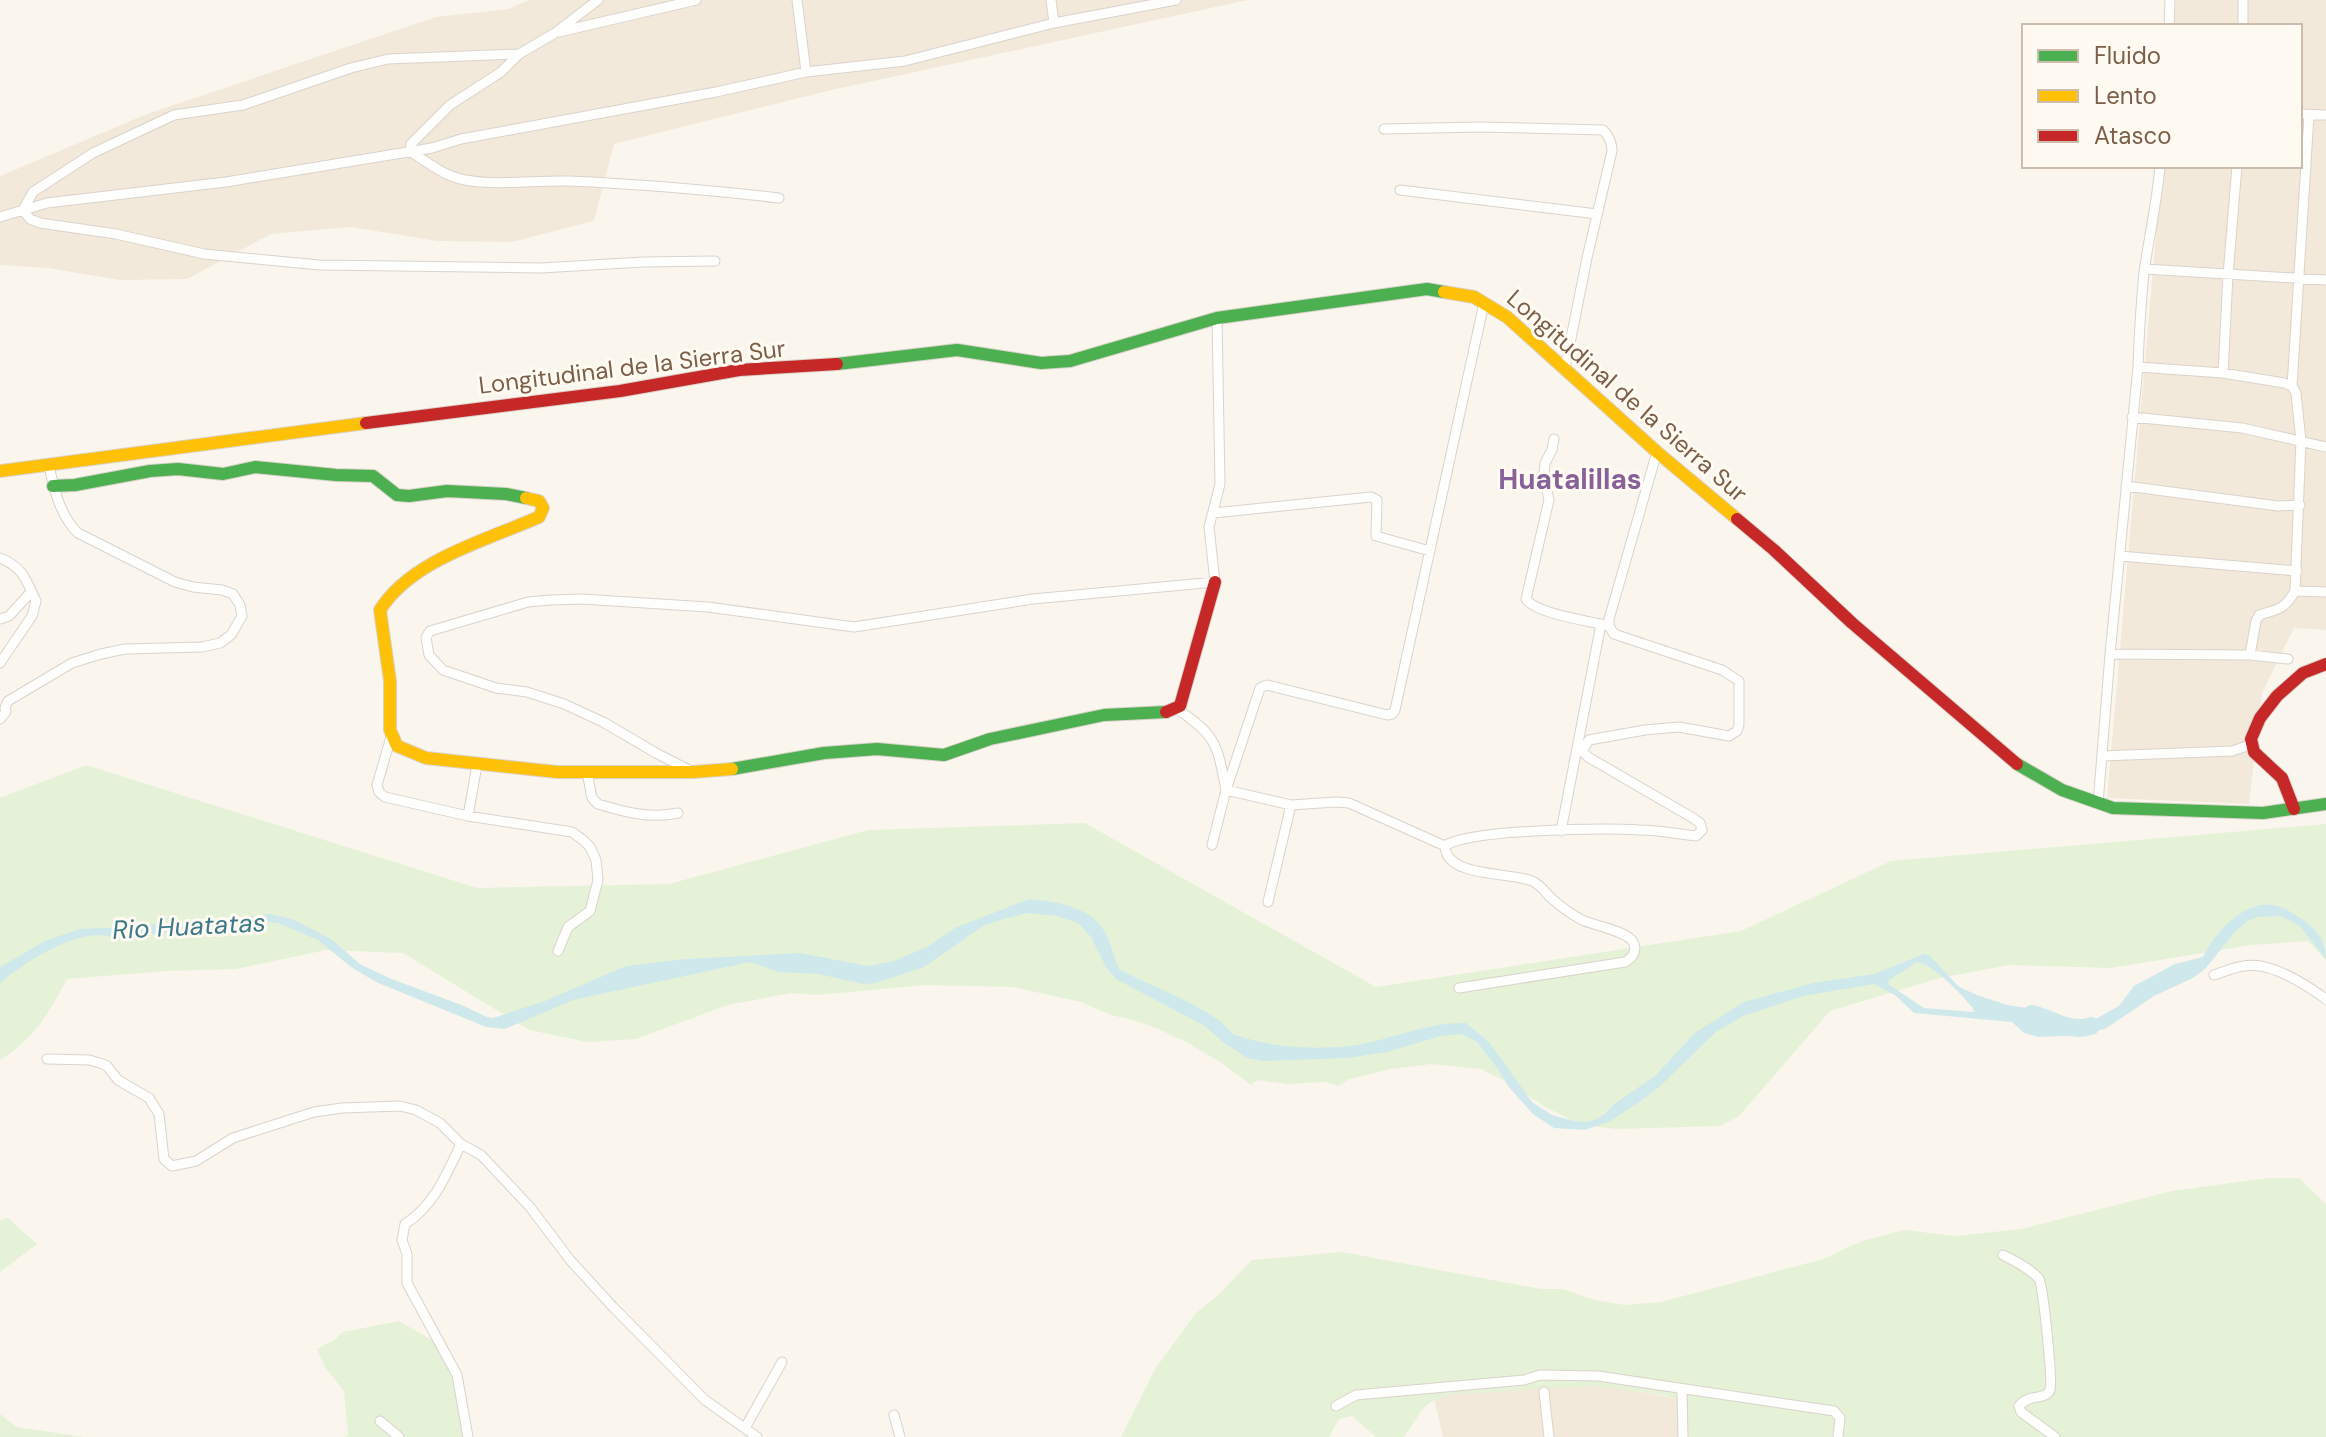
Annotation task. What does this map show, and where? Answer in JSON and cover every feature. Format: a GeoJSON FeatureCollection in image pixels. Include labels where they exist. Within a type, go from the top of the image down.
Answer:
{"type":"FeatureCollection","features":[{"type":"Feature","properties":{"kind":"main road","name":"Longitudinal de la Sierra Sur"},"geometry":{"type":"LineString","coordinates":[[0,471],[620,391],[739,370],[807,367],[957,350],[1041,363],[1070,361],[1217,318],[1427,289],[1474,297],[1507,317],[1657,452],[1774,550],[1852,623],[2030,774],[2059,789],[2113,808],[2263,813],[2326,804]]}},
{"type":"Feature","properties":{"kind":"main road"},"geometry":{"type":"LineString","coordinates":[[53,486],[150,471],[178,469],[223,474],[255,467],[373,476],[397,495],[447,491],[506,494],[539,501],[543,508],[539,517],[421,570],[399,584],[380,610],[390,681],[391,737],[397,746],[426,758],[557,772],[693,772],[746,768],[824,753],[877,749],[944,755],[990,739],[1104,715],[1168,712],[1180,706],[1215,582]]}},
{"type":"Feature","properties":{"kind":"main road"},"geometry":{"type":"LineString","coordinates":[[2294,809],[2284,782],[2255,753],[2250,745],[2250,735],[2278,695],[2305,672],[2326,664]]}},
{"type":"Feature","properties":{"kind":"street"},"geometry":{"type":"LineString","coordinates":[[410,151],[411,144],[450,105],[501,72],[519,54],[555,33],[598,0]]}},
{"type":"Feature","properties":{"kind":"street"},"geometry":{"type":"LineString","coordinates":[[555,33],[696,0]]}},
{"type":"Feature","properties":{"kind":"street"},"geometry":{"type":"LineString","coordinates":[[797,0],[806,72]]}},
{"type":"Feature","properties":{"kind":"street"},"geometry":{"type":"LineString","coordinates":[[1051,0],[1054,23]]}},
{"type":"Feature","properties":{"kind":"street"},"geometry":{"type":"LineString","coordinates":[[0,217],[47,203],[226,182],[432,148],[461,139],[701,95],[806,72],[905,61],[1054,23],[1176,0]]}},
{"type":"Feature","properties":{"kind":"street"},"geometry":{"type":"LineString","coordinates":[[2169,24],[2170,0]]}},
{"type":"Feature","properties":{"kind":"street"},"geometry":{"type":"LineString","coordinates":[[2243,0],[2243,24]]}},
{"type":"Feature","properties":{"kind":"street"},"geometry":{"type":"LineString","coordinates":[[23,210],[33,192],[93,153],[174,115],[243,105],[351,68],[388,59],[519,54]]}},
{"type":"Feature","properties":{"kind":"street"},"geometry":{"type":"LineString","coordinates":[[2250,655],[2259,615],[2281,609],[2295,591],[2301,441],[2299,410],[2292,386],[2304,114],[2326,115]]}},
{"type":"Feature","properties":{"kind":"street"},"geometry":{"type":"LineString","coordinates":[[1384,129],[1480,127],[1603,130],[1612,144],[1612,151],[1565,368]]}},
{"type":"Feature","properties":{"kind":"street"},"geometry":{"type":"LineString","coordinates":[[410,151],[443,173],[463,179],[498,183],[564,181],[649,185],[779,198]]}},
{"type":"Feature","properties":{"kind":"street"},"geometry":{"type":"LineString","coordinates":[[2098,804],[2138,367],[2139,323],[2160,168]]}},
{"type":"Feature","properties":{"kind":"street"},"geometry":{"type":"LineString","coordinates":[[2223,373],[2237,168]]}},
{"type":"Feature","properties":{"kind":"street"},"geometry":{"type":"LineString","coordinates":[[1400,190],[1597,214]]}},
{"type":"Feature","properties":{"kind":"street"},"geometry":{"type":"LineString","coordinates":[[23,210],[30,219],[40,223],[116,234],[204,254],[319,265],[541,268],[715,261]]}},
{"type":"Feature","properties":{"kind":"street"},"geometry":{"type":"LineString","coordinates":[[2145,269],[2326,280]]}},
{"type":"Feature","properties":{"kind":"street"},"geometry":{"type":"LineString","coordinates":[[1212,845],[1226,790],[1260,688],[1267,685],[1392,714],[1400,690],[1484,303]]}},
{"type":"Feature","properties":{"kind":"street"},"geometry":{"type":"LineString","coordinates":[[693,772],[564,704],[527,692],[496,688],[443,670],[429,655],[426,637],[430,631],[539,601],[581,599],[708,607],[854,627],[1033,599],[1215,582],[1209,527],[1220,484],[1217,318]]}},
{"type":"Feature","properties":{"kind":"street"},"geometry":{"type":"LineString","coordinates":[[2138,367],[2223,373],[2292,386]]}},
{"type":"Feature","properties":{"kind":"street"},"geometry":{"type":"LineString","coordinates":[[2132,417],[2242,428],[2326,447]]}},
{"type":"Feature","properties":{"kind":"street"},"geometry":{"type":"LineString","coordinates":[[1445,846],[1469,837],[1561,831],[1642,830],[1699,834],[1702,830],[1700,823],[1693,818],[1582,751],[1589,740],[1645,730],[1679,727],[1729,736],[1737,731],[1739,725],[1739,681],[1734,676],[1614,634],[1605,625],[1545,610],[1526,599],[1549,500],[1544,475],[1554,439]]}},
{"type":"Feature","properties":{"kind":"street"},"geometry":{"type":"LineString","coordinates":[[1561,831],[1605,625],[1657,452]]}},
{"type":"Feature","properties":{"kind":"street"},"geometry":{"type":"LineString","coordinates":[[0,719],[12,698],[72,663],[125,649],[202,647],[220,643],[231,635],[242,616],[233,594],[175,582],[78,533],[68,524],[53,486],[49,466]]}},
{"type":"Feature","properties":{"kind":"street"},"geometry":{"type":"LineString","coordinates":[[2126,486],[2278,506],[2300,505]]}},
{"type":"Feature","properties":{"kind":"street"},"geometry":{"type":"LineString","coordinates":[[1214,513],[1371,497],[1377,500],[1376,536],[1430,551]]}},
{"type":"Feature","properties":{"kind":"street"},"geometry":{"type":"LineString","coordinates":[[2120,556],[2297,571]]}},
{"type":"Feature","properties":{"kind":"street"},"geometry":{"type":"LineString","coordinates":[[0,558],[17,566],[36,601],[35,610],[0,663]]}},
{"type":"Feature","properties":{"kind":"street"},"geometry":{"type":"LineString","coordinates":[[2295,591],[2326,592]]}},
{"type":"Feature","properties":{"kind":"street"},"geometry":{"type":"LineString","coordinates":[[0,619],[9,616],[31,592]]}},
{"type":"Feature","properties":{"kind":"street"},"geometry":{"type":"LineString","coordinates":[[2110,654],[2250,655],[2288,659]]}},
{"type":"Feature","properties":{"kind":"street"},"geometry":{"type":"LineString","coordinates":[[1177,709],[1207,731],[1218,748],[1226,790]]}},
{"type":"Feature","properties":{"kind":"street"},"geometry":{"type":"LineString","coordinates":[[391,737],[377,785],[385,797],[468,816],[572,832],[590,847],[596,860],[598,880],[590,911],[568,927],[558,951]]}},
{"type":"Feature","properties":{"kind":"street"},"geometry":{"type":"LineString","coordinates":[[2102,756],[2232,751],[2250,745]]}},
{"type":"Feature","properties":{"kind":"street"},"geometry":{"type":"LineString","coordinates":[[468,816],[477,765]]}},
{"type":"Feature","properties":{"kind":"street"},"geometry":{"type":"LineString","coordinates":[[587,772],[592,798],[598,804],[643,816],[678,813]]}},
{"type":"Feature","properties":{"kind":"street"},"geometry":{"type":"LineString","coordinates":[[1226,790],[1291,805],[1349,803],[1445,846]]}},
{"type":"Feature","properties":{"kind":"street"},"geometry":{"type":"LineString","coordinates":[[1268,902],[1291,805]]}},
{"type":"Feature","properties":{"kind":"street"},"geometry":{"type":"LineString","coordinates":[[1445,846],[1448,857],[1468,868],[1531,880],[1580,919],[1626,936],[1633,941],[1635,951],[1632,958],[1625,962],[1459,988]]}},
{"type":"Feature","properties":{"kind":"street"},"geometry":{"type":"LineString","coordinates":[[2214,975],[2243,966],[2265,966],[2278,970],[2326,999]]}},
{"type":"Feature","properties":{"kind":"street"},"geometry":{"type":"LineString","coordinates":[[47,1059],[100,1063],[107,1066],[118,1080],[149,1098],[159,1114],[164,1159],[172,1166],[196,1161],[233,1138],[314,1112],[400,1106],[416,1110],[440,1123],[461,1144],[481,1155],[495,1168],[578,1269],[705,1400],[757,1437]]}},
{"type":"Feature","properties":{"kind":"street"},"geometry":{"type":"LineString","coordinates":[[461,1144],[436,1194],[405,1224],[402,1240],[407,1254],[407,1283],[457,1375],[468,1437]]}},
{"type":"Feature","properties":{"kind":"street"},"geometry":{"type":"LineString","coordinates":[[2003,1255],[2031,1272],[2042,1287],[2051,1357],[2051,1388],[2047,1394],[2024,1400],[2019,1406],[2021,1412],[2055,1437]]}},
{"type":"Feature","properties":{"kind":"street"},"geometry":{"type":"LineString","coordinates":[[745,1428],[782,1362]]}},
{"type":"Feature","properties":{"kind":"street"},"geometry":{"type":"LineString","coordinates":[[1336,1406],[1356,1395],[1524,1380],[1540,1375],[1598,1376],[1682,1391],[1834,1411],[1840,1418],[1838,1437]]}},
{"type":"Feature","properties":{"kind":"street"},"geometry":{"type":"LineString","coordinates":[[1682,1391],[1683,1437]]}},
{"type":"Feature","properties":{"kind":"street"},"geometry":{"type":"LineString","coordinates":[[1544,1392],[1549,1437]]}},
{"type":"Feature","properties":{"kind":"street"},"geometry":{"type":"LineString","coordinates":[[894,1415],[900,1437]]}},
{"type":"Feature","properties":{"kind":"street"},"geometry":{"type":"LineString","coordinates":[[380,1421],[399,1437]]}},
{"type":"Feature","properties":{"kind":"shaded area"},"geometry":{"type":"Polygon","coordinates":[[[529,0],[1248,0],[832,90],[614,144],[594,221],[512,242],[437,241],[351,227],[271,234],[187,279],[120,280],[47,268],[0,265],[0,176],[147,114],[436,17],[508,9],[529,0]]]}},
{"type":"Feature","properties":{"kind":"shaded area"},"geometry":{"type":"Polygon","coordinates":[[[2176,0],[2326,0],[2326,630],[2294,628],[2262,693],[2249,804],[2107,798],[2162,168],[2302,168],[2302,24],[2174,24],[2176,0]]]}},
{"type":"Feature","properties":{"kind":"shaded area"},"geometry":{"type":"Polygon","coordinates":[[[1422,1348],[1867,1437],[1443,1437],[1422,1348]]]}},
{"type":"Feature","properties":{"kind":"green space"},"geometry":{"type":"Polygon","coordinates":[[[86,765],[477,888],[669,884],[868,830],[1085,823],[1376,987],[1741,931],[1891,861],[2326,824],[2326,960],[2308,941],[2251,945],[2111,968],[2009,965],[1940,978],[1830,1011],[1740,1115],[1721,1126],[1616,1129],[1582,1125],[1481,1069],[1431,1064],[1391,1069],[1349,1079],[1338,1086],[1325,1082],[1287,1084],[1257,1080],[1251,1085],[1223,1064],[1158,1029],[1081,1002],[1013,987],[926,985],[817,995],[791,993],[728,1005],[636,1039],[588,1042],[529,1030],[403,953],[326,950],[236,969],[67,979],[40,1024],[0,1060],[0,798],[86,765]]]}},
{"type":"Feature","properties":{"kind":"green space"},"geometry":{"type":"Polygon","coordinates":[[[2268,1178],[2299,1178],[2326,1204],[2326,1437],[1690,1437],[1687,1401],[1595,1386],[1443,1397],[1424,1408],[1404,1437],[1376,1437],[1352,1416],[1339,1419],[1329,1437],[1121,1437],[1155,1369],[1195,1314],[1252,1260],[1342,1252],[1541,1289],[1563,1289],[1594,1300],[1625,1305],[1661,1302],[1823,1259],[1862,1241],[1904,1230],[1956,1236],[2021,1229],[2172,1191],[2268,1178]]]}},
{"type":"Feature","properties":{"kind":"green space"},"geometry":{"type":"Polygon","coordinates":[[[8,1218],[37,1244],[0,1272],[0,1220],[8,1218]]]}},
{"type":"Feature","properties":{"kind":"green space"},"geometry":{"type":"Polygon","coordinates":[[[399,1321],[436,1342],[451,1362],[471,1437],[344,1437],[348,1435],[344,1391],[325,1367],[317,1349],[343,1332],[399,1321]]]}},
{"type":"Feature","properties":{"kind":"green space"},"geometry":{"type":"Polygon","coordinates":[[[0,1414],[16,1427],[84,1437],[0,1437],[0,1414]]]}},
{"type":"Feature","properties":{"kind":"water"},"geometry":{"type":"Polygon","coordinates":[[[1029,899],[1070,906],[1097,921],[1108,938],[1119,969],[1197,1007],[1232,1034],[1277,1045],[1340,1047],[1438,1025],[1466,1023],[1489,1042],[1532,1102],[1552,1115],[1586,1122],[1605,1114],[1614,1104],[1655,1076],[1696,1032],[1744,1002],[1813,983],[1874,974],[1924,954],[1929,955],[1959,987],[2007,1005],[2047,1011],[2054,1014],[2054,1025],[2057,1027],[2092,1021],[2119,1006],[2134,986],[2175,964],[2203,957],[2231,920],[2263,905],[2281,907],[2307,923],[2322,941],[2326,959],[2299,925],[2280,916],[2257,917],[2235,932],[2205,969],[2193,978],[2154,996],[2105,1029],[2064,1036],[2039,1037],[2024,1033],[2012,1022],[1914,1013],[1895,995],[1874,984],[1803,996],[1743,1016],[1716,1032],[1638,1103],[1610,1121],[1585,1130],[1554,1128],[1533,1114],[1508,1086],[1477,1042],[1461,1034],[1348,1058],[1263,1061],[1247,1058],[1205,1026],[1116,979],[1106,967],[1091,937],[1078,923],[1057,916],[1028,913],[983,926],[924,967],[876,983],[864,984],[818,974],[779,972],[750,962],[573,1000],[505,1029],[486,1027],[376,982],[351,967],[318,940],[278,923],[251,921],[189,931],[84,937],[68,941],[38,956],[0,983],[0,967],[45,941],[80,929],[144,924],[186,925],[269,914],[292,919],[331,939],[360,964],[389,978],[493,1018],[545,1001],[626,966],[686,959],[800,953],[868,966],[894,961],[927,947],[955,928],[1029,899]],[[1917,962],[1889,980],[1888,984],[1924,1008],[1974,1012],[1947,981],[1917,962]]]}},
{"type":"Feature","properties":{"kind":"waterway","name":"Rio Huatatas"},"geometry":{"type":"LineString","coordinates":[[2032,1014],[2068,1027],[2091,1026]]}},
{"type":"Feature","properties":{"kind":"traffic: fast"},"geometry":{"type":"LineString","coordinates":[[837,364],[957,350],[1041,363],[1070,361],[1217,318],[1427,289],[1444,292]]}},
{"type":"Feature","properties":{"kind":"traffic: fast"},"geometry":{"type":"LineString","coordinates":[[53,486],[150,471],[178,469],[223,474],[255,467],[373,476],[397,495],[447,491],[526,498]]}},
{"type":"Feature","properties":{"kind":"traffic: fast"},"geometry":{"type":"LineString","coordinates":[[732,769],[824,753],[877,749],[944,755],[990,739],[1104,715],[1166,712]]}},
{"type":"Feature","properties":{"kind":"traffic: fast"},"geometry":{"type":"LineString","coordinates":[[2017,764],[2062,790],[2113,808],[2263,813],[2326,804]]}},
{"type":"Feature","properties":{"kind":"traffic: slow"},"geometry":{"type":"LineString","coordinates":[[1444,292],[1474,297],[1507,317],[1657,452],[1737,519]]}},
{"type":"Feature","properties":{"kind":"traffic: slow"},"geometry":{"type":"LineString","coordinates":[[0,471],[366,423]]}},
{"type":"Feature","properties":{"kind":"traffic: slow"},"geometry":{"type":"LineString","coordinates":[[526,498],[539,501],[543,508],[539,517],[474,543],[430,565],[394,593],[380,610],[390,681],[390,730],[397,746],[426,758],[557,772],[732,769]]}},
{"type":"Feature","properties":{"kind":"traffic: jam"},"geometry":{"type":"LineString","coordinates":[[366,423],[620,391],[739,370],[837,364]]}},
{"type":"Feature","properties":{"kind":"traffic: jam"},"geometry":{"type":"LineString","coordinates":[[1737,519],[1852,623],[2017,764]]}},
{"type":"Feature","properties":{"kind":"traffic: jam"},"geometry":{"type":"LineString","coordinates":[[1166,712],[1180,706],[1215,582]]}},
{"type":"Feature","properties":{"kind":"traffic: jam"},"geometry":{"type":"LineString","coordinates":[[2294,809],[2282,778],[2254,752],[2251,739],[2260,718],[2277,696],[2303,673],[2326,664]]}},
{"type":"Feature","properties":{"kind":"district","name":"Huatalillas"},"geometry":{"type":"Point","coordinates":[1570,479]}}]}
